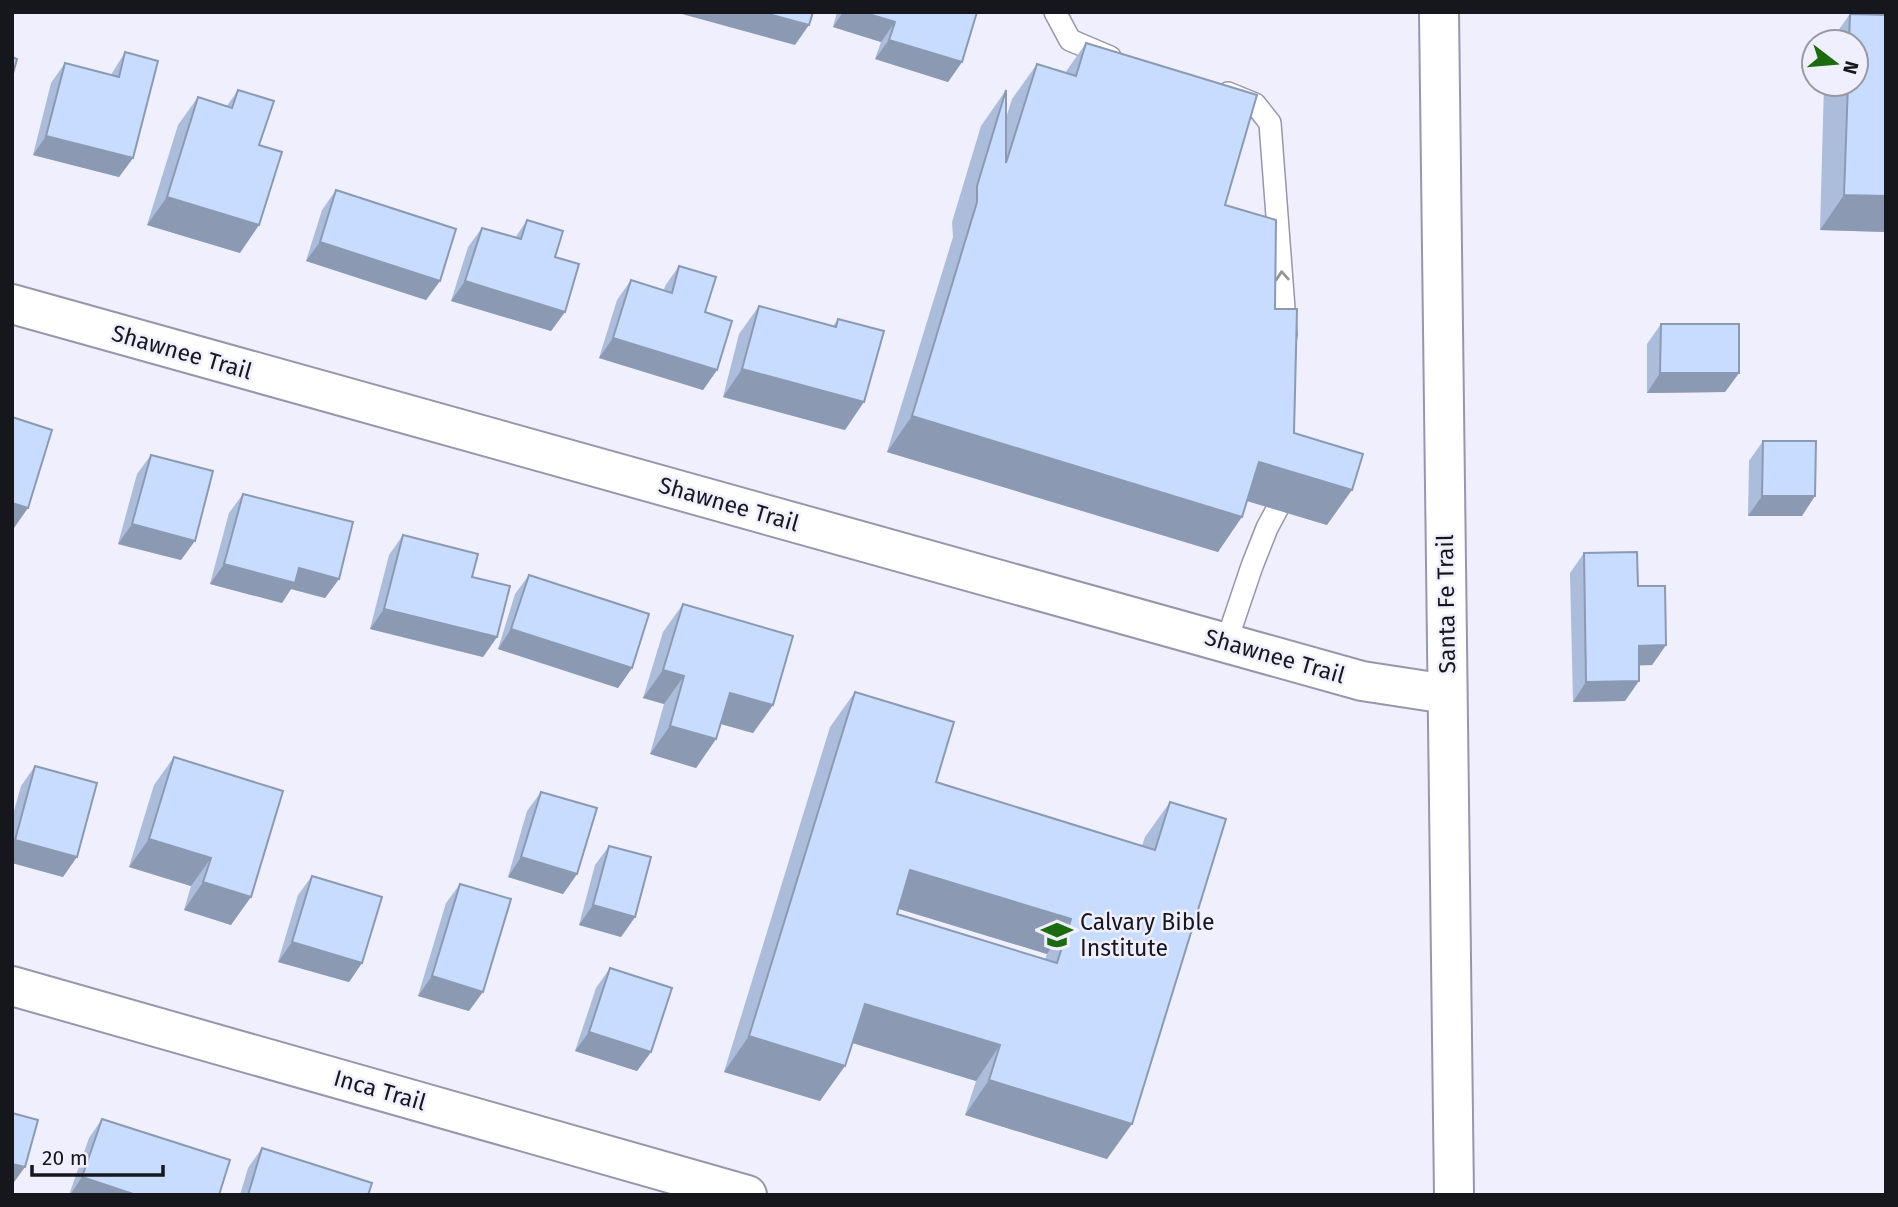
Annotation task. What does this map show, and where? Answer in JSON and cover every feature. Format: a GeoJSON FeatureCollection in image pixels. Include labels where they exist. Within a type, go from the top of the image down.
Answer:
{"type":"FeatureCollection","features":[{"type":"Feature","properties":{"kind":"street","name":"Santa Fe Trail"},"geometry":{"type":"LineString","coordinates":[[1439,12],[1454,1195]]}},
{"type":"Feature","properties":{"kind":"street","name":"Shawnee Trail"},"geometry":{"type":"LineString","coordinates":[[12,304],[1362,681],[1447,694]]}},
{"type":"Feature","properties":{"kind":"street","name":"Inca Trail"},"geometry":{"type":"LineString","coordinates":[[12,986],[747,1195]]}},
{"type":"Feature","properties":{"kind":"lane"},"geometry":{"type":"LineString","coordinates":[[1055,12],[1070,40],[1126,62]]}},
{"type":"Feature","properties":{"kind":"lane"},"geometry":{"type":"LineString","coordinates":[[1206,86],[1255,104],[1270,123],[1288,356]]}},
{"type":"Feature","properties":{"kind":"lane"},"geometry":{"type":"LineString","coordinates":[[1226,643],[1257,553],[1267,528],[1292,483],[1296,466]]}},
{"type":"Feature","properties":{"kind":"building"},"geometry":{"type":"Polygon","coordinates":[[[761,12],[813,12],[809,25],[761,12]]]}},
{"type":"Feature","properties":{"kind":"building"},"geometry":{"type":"Polygon","coordinates":[[[862,12],[977,12],[962,62],[889,40],[895,22],[862,12]]]}},
{"type":"Feature","properties":{"kind":"building"},"geometry":{"type":"Polygon","coordinates":[[[1850,14],[1886,15],[1886,196],[1844,195],[1847,98],[1870,98],[1870,28],[1850,28],[1850,14]]]}},
{"type":"Feature","properties":{"kind":"building"},"geometry":{"type":"Polygon","coordinates":[[[1086,43],[1257,95],[1225,205],[1276,220],[1275,309],[1297,309],[1294,433],[1363,454],[1352,490],[1259,462],[1242,517],[912,416],[977,202],[977,186],[1006,90],[1006,163],[1037,64],[1076,76],[1086,43]]]}},
{"type":"Feature","properties":{"kind":"building"},"geometry":{"type":"Polygon","coordinates":[[[125,52],[158,61],[133,158],[46,136],[65,63],[119,77],[125,52]]]}},
{"type":"Feature","properties":{"kind":"building"},"geometry":{"type":"Polygon","coordinates":[[[12,57],[17,59],[12,77],[12,57]]]}},
{"type":"Feature","properties":{"kind":"building"},"geometry":{"type":"Polygon","coordinates":[[[238,90],[274,101],[259,145],[282,152],[259,225],[167,197],[198,97],[232,108],[238,90]]]}},
{"type":"Feature","properties":{"kind":"building"},"geometry":{"type":"Polygon","coordinates":[[[336,190],[456,229],[440,281],[320,242],[336,190]]]}},
{"type":"Feature","properties":{"kind":"building"},"geometry":{"type":"Polygon","coordinates":[[[527,220],[563,231],[555,257],[579,264],[565,312],[465,281],[482,228],[521,239],[527,220]]]}},
{"type":"Feature","properties":{"kind":"building"},"geometry":{"type":"Polygon","coordinates":[[[679,266],[716,277],[705,312],[732,321],[717,370],[613,338],[631,280],[672,293],[679,266]]]}},
{"type":"Feature","properties":{"kind":"building"},"geometry":{"type":"Polygon","coordinates":[[[759,306],[836,327],[838,319],[884,331],[864,402],[742,369],[759,306]]]}},
{"type":"Feature","properties":{"kind":"building"},"geometry":{"type":"Polygon","coordinates":[[[1661,324],[1739,324],[1739,373],[1660,373],[1661,324]]]}},
{"type":"Feature","properties":{"kind":"building"},"geometry":{"type":"Polygon","coordinates":[[[12,417],[52,430],[28,508],[12,503],[12,417]]]}},
{"type":"Feature","properties":{"kind":"building"},"geometry":{"type":"Polygon","coordinates":[[[1763,441],[1816,441],[1815,496],[1762,496],[1763,441]]]}},
{"type":"Feature","properties":{"kind":"building"},"geometry":{"type":"Polygon","coordinates":[[[151,455],[213,471],[195,541],[132,524],[151,455]]]}},
{"type":"Feature","properties":{"kind":"building"},"geometry":{"type":"Polygon","coordinates":[[[243,494],[353,522],[339,579],[299,568],[295,583],[224,564],[243,494]]]}},
{"type":"Feature","properties":{"kind":"building"},"geometry":{"type":"Polygon","coordinates":[[[403,535],[478,554],[472,577],[510,586],[497,637],[384,609],[403,535]]]}},
{"type":"Feature","properties":{"kind":"building"},"geometry":{"type":"Polygon","coordinates":[[[1637,552],[1638,586],[1665,586],[1666,645],[1639,646],[1639,681],[1586,682],[1584,553],[1637,552]]]}},
{"type":"Feature","properties":{"kind":"building"},"geometry":{"type":"Polygon","coordinates":[[[529,575],[649,614],[632,668],[511,629],[529,575]]]}},
{"type":"Feature","properties":{"kind":"building"},"geometry":{"type":"Polygon","coordinates":[[[683,604],[793,636],[773,705],[730,693],[716,739],[670,726],[684,676],[663,670],[683,604]]]}},
{"type":"Feature","properties":{"kind":"building"},"geometry":{"type":"Polygon","coordinates":[[[855,692],[954,722],[936,782],[1155,850],[1170,802],[1226,819],[1132,1124],[989,1080],[1000,1045],[865,1004],[845,1066],[749,1036],[855,692]],[[910,870],[897,914],[1057,963],[1071,919],[910,870]]]}},
{"type":"Feature","properties":{"kind":"building"},"geometry":{"type":"Polygon","coordinates":[[[174,757],[283,791],[251,897],[203,882],[211,858],[149,839],[174,757]]]}},
{"type":"Feature","properties":{"kind":"building"},"geometry":{"type":"Polygon","coordinates":[[[35,766],[97,783],[77,857],[15,840],[35,766]]]}},
{"type":"Feature","properties":{"kind":"building"},"geometry":{"type":"Polygon","coordinates":[[[541,792],[597,808],[577,874],[521,857],[541,792]]]}},
{"type":"Feature","properties":{"kind":"building"},"geometry":{"type":"Polygon","coordinates":[[[609,846],[651,857],[635,917],[593,905],[609,846]]]}},
{"type":"Feature","properties":{"kind":"building"},"geometry":{"type":"Polygon","coordinates":[[[312,876],[382,897],[362,963],[292,942],[312,876]]]}},
{"type":"Feature","properties":{"kind":"building"},"geometry":{"type":"Polygon","coordinates":[[[460,884],[511,899],[483,992],[432,976],[460,884]]]}},
{"type":"Feature","properties":{"kind":"building"},"geometry":{"type":"Polygon","coordinates":[[[610,968],[672,988],[651,1052],[589,1032],[610,968]]]}},
{"type":"Feature","properties":{"kind":"building"},"geometry":{"type":"Polygon","coordinates":[[[12,1113],[38,1120],[25,1167],[12,1164],[12,1113]]]}},
{"type":"Feature","properties":{"kind":"building"},"geometry":{"type":"Polygon","coordinates":[[[102,1119],[230,1160],[219,1195],[136,1195],[82,1177],[102,1119]]]}},
{"type":"Feature","properties":{"kind":"building"},"geometry":{"type":"Polygon","coordinates":[[[262,1148],[372,1183],[368,1195],[248,1195],[262,1148]]]}},
{"type":"Feature","properties":{"kind":"place","name":"Calvary Bible Institute"},"geometry":{"type":"Point","coordinates":[1057,935]}}]}
